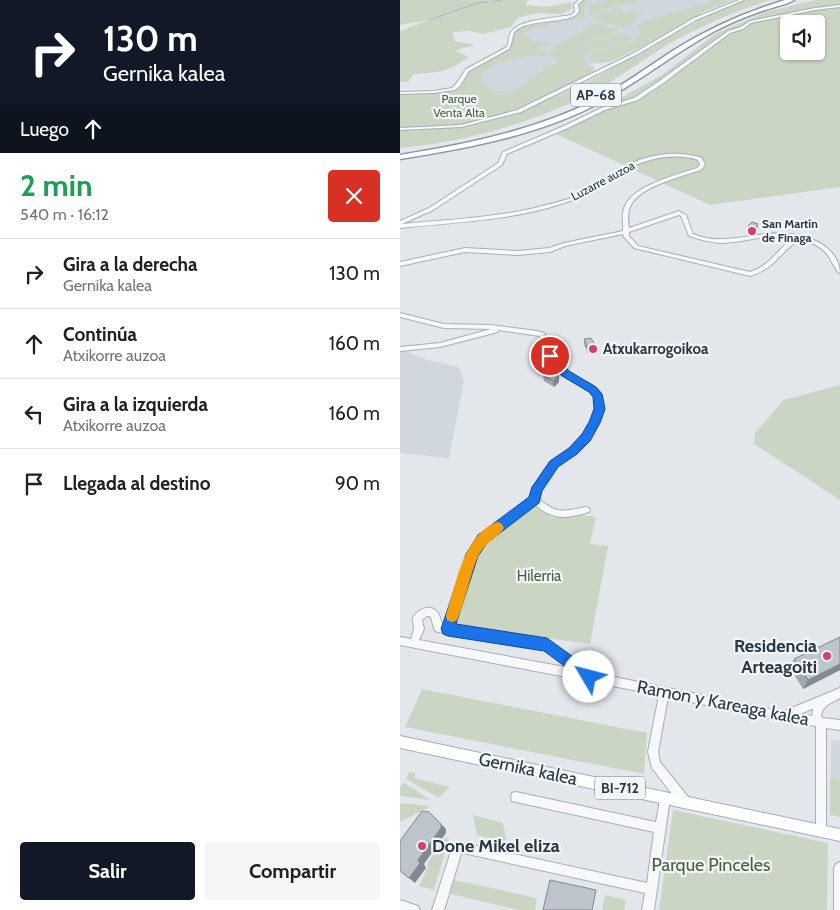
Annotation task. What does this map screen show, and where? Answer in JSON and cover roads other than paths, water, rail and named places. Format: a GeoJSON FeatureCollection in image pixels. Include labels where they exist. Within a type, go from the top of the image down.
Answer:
{"type":"FeatureCollection","features":[{"type":"Feature","properties":{"kind":"highway"},"geometry":{"type":"LineString","coordinates":[[700,30],[729,15],[768,0]]}},
{"type":"Feature","properties":{"kind":"highway","name":"AP-68"},"geometry":{"type":"LineString","coordinates":[[400,152],[476,138],[551,115],[605,90],[700,30],[776,0]]}},
{"type":"Feature","properties":{"kind":"highway","name":"AP-68"},"geometry":{"type":"LineString","coordinates":[[400,157],[480,143],[557,119],[613,93],[707,33],[753,12],[791,0]]}},
{"type":"Feature","properties":{"kind":"main road","name":"Gernika kalea"},"geometry":{"type":"LineString","coordinates":[[400,742],[840,835]]}},
{"type":"Feature","properties":{"kind":"street"},"geometry":{"type":"LineString","coordinates":[[400,93],[434,92],[453,89],[458,85],[467,70],[508,48],[515,30],[528,24],[572,16],[577,12],[576,4],[581,0]]}},
{"type":"Feature","properties":{"kind":"street"},"geometry":{"type":"LineString","coordinates":[[400,129],[461,126],[497,118],[519,110],[637,53],[695,19],[742,0]]}},
{"type":"Feature","properties":{"kind":"street"},"geometry":{"type":"LineString","coordinates":[[400,224],[431,209],[500,164],[505,153],[566,128],[603,109],[636,99],[729,32],[742,28],[750,22],[840,6]]}},
{"type":"Feature","properties":{"kind":"street","name":"Luzarre auzoa"},"geometry":{"type":"LineString","coordinates":[[400,224],[482,219],[527,212],[580,196],[621,169],[640,161],[688,155],[700,159],[703,165],[699,169],[633,196],[627,206],[626,232]]}},
{"type":"Feature","properties":{"kind":"street"},"geometry":{"type":"LineString","coordinates":[[400,264],[465,250],[518,253],[550,250],[564,245],[626,232],[679,213],[683,215],[691,235],[714,242],[736,241],[779,234],[814,241],[827,251],[833,264],[840,271]]}},
{"type":"Feature","properties":{"kind":"street"},"geometry":{"type":"LineString","coordinates":[[626,232],[629,242],[636,247],[750,274],[764,271],[792,241],[798,238]]}},
{"type":"Feature","properties":{"kind":"street"},"geometry":{"type":"LineString","coordinates":[[400,315],[444,326],[501,329],[542,335],[550,356],[565,373],[592,389],[598,397],[599,409],[586,438],[573,451],[554,464],[536,490],[535,500],[482,539],[472,554],[448,629]]}},
{"type":"Feature","properties":{"kind":"street"},"geometry":{"type":"LineString","coordinates":[[400,349],[440,345],[501,329]]}},
{"type":"Feature","properties":{"kind":"street"},"geometry":{"type":"LineString","coordinates":[[535,500],[548,512],[555,515],[586,510]]}},
{"type":"Feature","properties":{"kind":"street"},"geometry":{"type":"LineString","coordinates":[[413,644],[419,629],[417,619],[425,612],[431,612],[435,616],[438,628],[547,644],[589,677]]}},
{"type":"Feature","properties":{"kind":"street","name":"Ramon y Kareaga kalea"},"geometry":{"type":"LineString","coordinates":[[400,641],[785,717],[805,718],[840,725]]}},
{"type":"Feature","properties":{"kind":"street"},"geometry":{"type":"LineString","coordinates":[[664,692],[653,752],[656,764],[685,802]]}},
{"type":"Feature","properties":{"kind":"street"},"geometry":{"type":"LineString","coordinates":[[785,717],[797,709],[823,702],[840,693]]}},
{"type":"Feature","properties":{"kind":"street"},"geometry":{"type":"LineString","coordinates":[[820,831],[821,722],[816,718],[816,715],[823,702]]}},
{"type":"Feature","properties":{"kind":"street"},"geometry":{"type":"LineString","coordinates":[[805,718],[804,713],[808,707]]}},
{"type":"Feature","properties":{"kind":"street","name":"Gernika kalea"},"geometry":{"type":"LineString","coordinates":[[516,797],[659,828]]}},
{"type":"Feature","properties":{"kind":"street"},"geometry":{"type":"LineString","coordinates":[[648,910],[665,798]]}},
{"type":"Feature","properties":{"kind":"street"},"geometry":{"type":"LineString","coordinates":[[438,910],[458,849],[463,848],[650,890]]}},
{"type":"Feature","properties":{"kind":"street"},"geometry":{"type":"LineString","coordinates":[[840,868],[840,910]]}},
{"type":"Feature","properties":{"kind":"street"},"geometry":{"type":"LineString","coordinates":[[400,906],[414,910]]}},
{"type":"Feature","properties":{"kind":"waterway"},"geometry":{"type":"LineString","coordinates":[[493,2],[501,0]]}},
{"type":"Feature","properties":{"kind":"waterway"},"geometry":{"type":"LineString","coordinates":[[429,20],[477,3],[488,2]]}},
{"type":"Feature","properties":{"kind":"place","name":"San Martín de Finaga"},"geometry":{"type":"Point","coordinates":[752,231]}},
{"type":"Feature","properties":{"kind":"place","name":"Atxukarrogoikoa"},"geometry":{"type":"Point","coordinates":[593,349]}},
{"type":"Feature","properties":{"kind":"place","name":"Residencia Arteagoiti"},"geometry":{"type":"Point","coordinates":[827,656]}},
{"type":"Feature","properties":{"kind":"place","name":"Done Mikel eliza"},"geometry":{"type":"Point","coordinates":[422,846]}},
{"type":"Feature","properties":{"kind":"park label","name":"Parque Venta Alta"},"geometry":{"type":"Point","coordinates":[459,106]}},
{"type":"Feature","properties":{"kind":"park label","name":"Hilerria"},"geometry":{"type":"Point","coordinates":[539,576]}},
{"type":"Feature","properties":{"kind":"park label","name":"Parque Pinceles"},"geometry":{"type":"Point","coordinates":[711,865]}}]}
